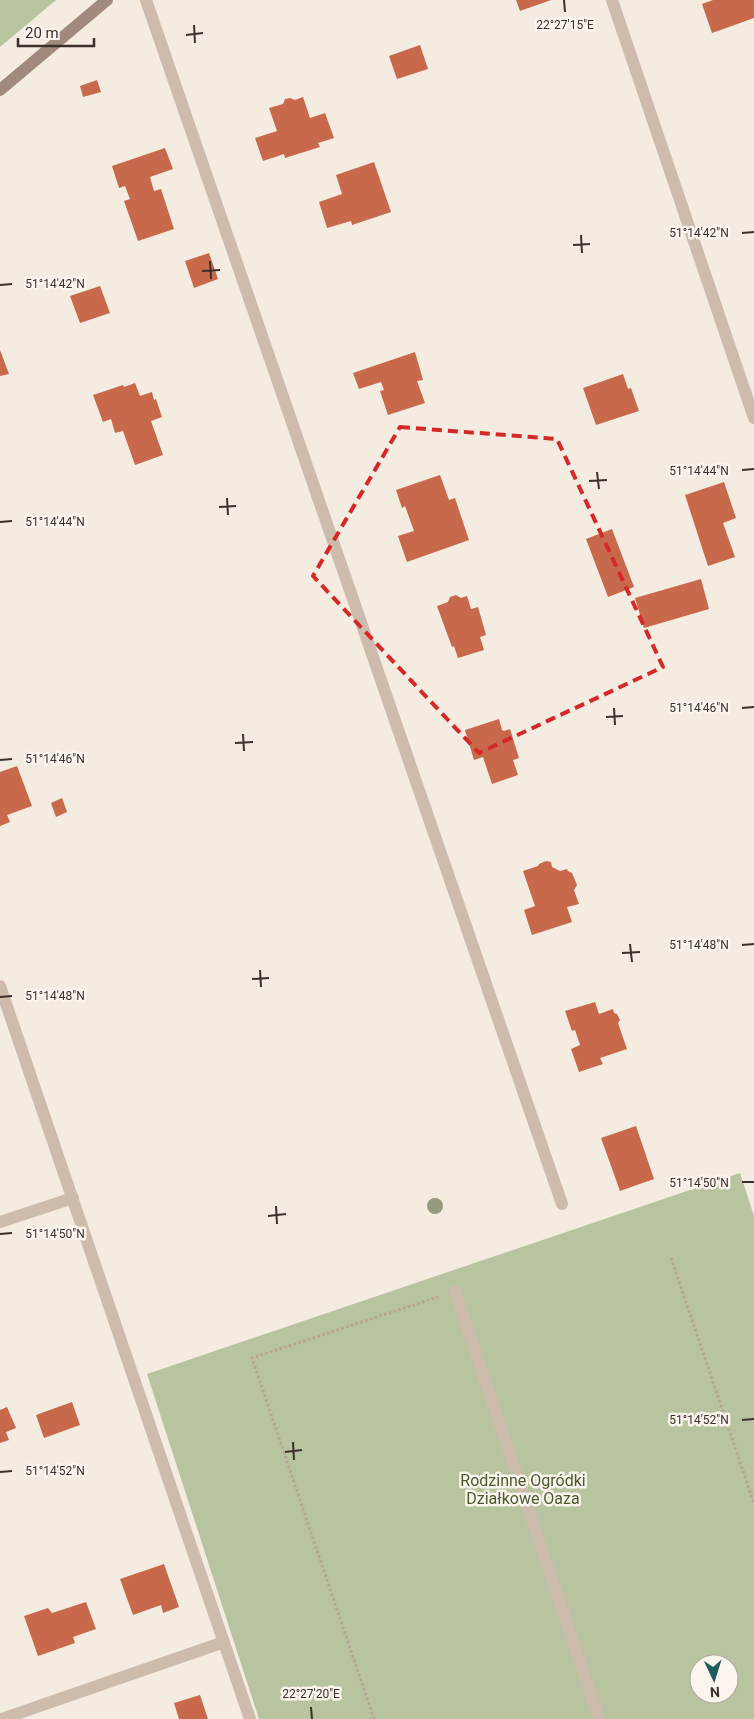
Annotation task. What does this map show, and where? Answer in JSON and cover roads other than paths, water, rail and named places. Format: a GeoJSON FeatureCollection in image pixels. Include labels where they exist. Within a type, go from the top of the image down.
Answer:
{"type":"FeatureCollection","features":[{"type":"Feature","properties":{"kind":"street"},"geometry":{"type":"LineString","coordinates":[[0,90],[107,0]]}},
{"type":"Feature","properties":{"kind":"street"},"geometry":{"type":"LineString","coordinates":[[146,0],[562,1204]]}},
{"type":"Feature","properties":{"kind":"street"},"geometry":{"type":"LineString","coordinates":[[612,0],[754,418]]}},
{"type":"Feature","properties":{"kind":"street"},"geometry":{"type":"LineString","coordinates":[[0,986],[250,1719]]}},
{"type":"Feature","properties":{"kind":"street"},"geometry":{"type":"LineString","coordinates":[[0,1222],[73,1198]]}},
{"type":"Feature","properties":{"kind":"street"},"geometry":{"type":"LineString","coordinates":[[455,1291],[599,1719]]}},
{"type":"Feature","properties":{"kind":"street"},"geometry":{"type":"LineString","coordinates":[[2,1719],[224,1642]]}},
{"type":"Feature","properties":{"kind":"park label","name":"Rodzinne Ogródki Działkowe Oaza"},"geometry":{"type":"Point","coordinates":[523,1489]}}]}
